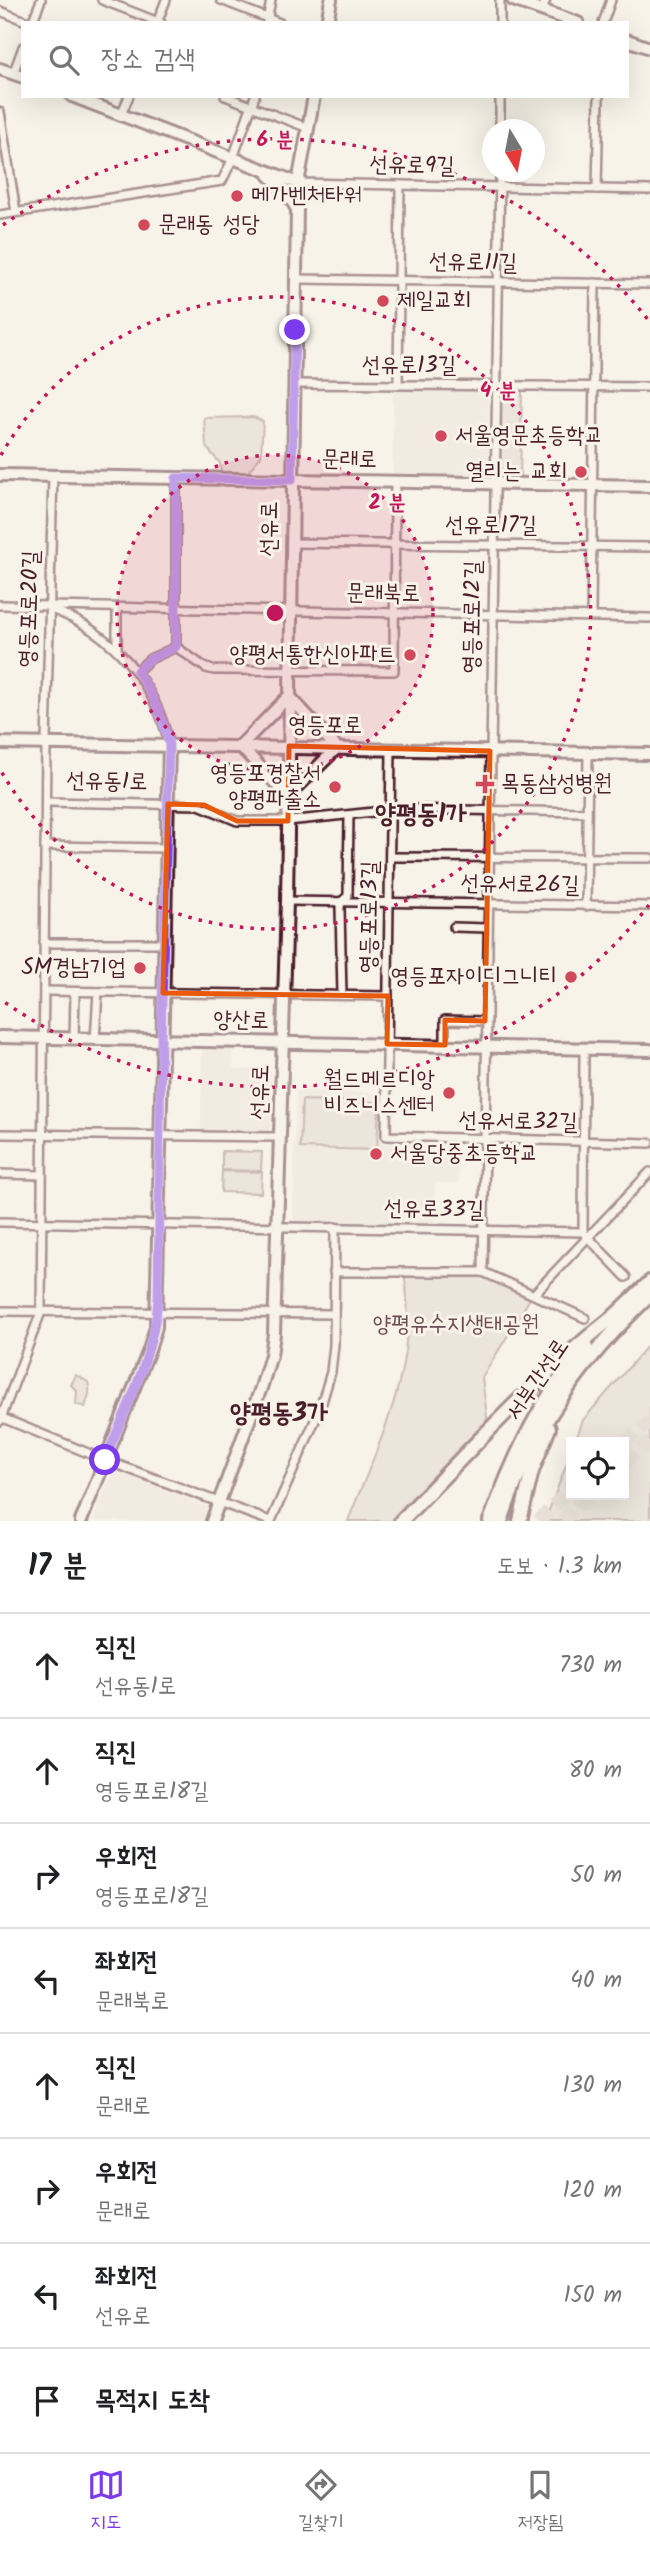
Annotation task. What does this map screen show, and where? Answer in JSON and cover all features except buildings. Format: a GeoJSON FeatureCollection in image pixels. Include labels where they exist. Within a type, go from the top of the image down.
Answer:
{"type":"FeatureCollection","features":[{"type":"Feature","properties":{"kind":"main road"},"geometry":{"type":"LineString","coordinates":[[327,21],[331,0]]}},
{"type":"Feature","properties":{"kind":"main road"},"geometry":{"type":"LineString","coordinates":[[513,0],[544,5],[574,21]]}},
{"type":"Feature","properties":{"kind":"main road"},"geometry":{"type":"LineString","coordinates":[[629,41],[650,48]]}},
{"type":"Feature","properties":{"kind":"main road"},"geometry":{"type":"LineString","coordinates":[[0,72],[18,75]]}},
{"type":"Feature","properties":{"kind":"main road"},"geometry":{"type":"LineString","coordinates":[[77,98],[298,183]]}},
{"type":"Feature","properties":{"kind":"main road","name":"선유로"},"geometry":{"type":"LineString","coordinates":[[212,1521],[271,1355],[275,1315],[287,901],[297,209],[298,183],[314,98]]}},
{"type":"Feature","properties":{"kind":"main road"},"geometry":{"type":"LineString","coordinates":[[261,169],[284,189],[297,209]]}},
{"type":"Feature","properties":{"kind":"main road","name":"문래로"},"geometry":{"type":"LineString","coordinates":[[0,475],[650,486]]}},
{"type":"Feature","properties":{"kind":"main road"},"geometry":{"type":"LineString","coordinates":[[289,696],[337,748],[288,796],[240,746],[289,696]]}},
{"type":"Feature","properties":{"kind":"main road","name":"영등포로"},"geometry":{"type":"LineString","coordinates":[[0,743],[650,754]]}},
{"type":"Feature","properties":{"kind":"main road","name":"선유동1로"},"geometry":{"type":"LineString","coordinates":[[81,1521],[149,1350],[157,1314],[169,745]]}},
{"type":"Feature","properties":{"kind":"main road","name":"양산로"},"geometry":{"type":"LineString","coordinates":[[0,1037],[44,1040],[650,1050]]}},
{"type":"Feature","properties":{"kind":"main road","name":"서부간선로"},"geometry":{"type":"LineString","coordinates":[[490,1521],[523,1440],[549,1397],[576,1359],[612,1317],[650,1282]]}},
{"type":"Feature","properties":{"kind":"main road","name":"서부간선로"},"geometry":{"type":"LineString","coordinates":[[501,1521],[512,1487],[559,1399],[620,1324],[650,1295]]}},
{"type":"Feature","properties":{"kind":"main road"},"geometry":{"type":"LineString","coordinates":[[401,1521],[582,1340],[612,1317]]}},
{"type":"Feature","properties":{"kind":"main road"},"geometry":{"type":"LineString","coordinates":[[520,1521],[533,1471],[551,1423],[578,1373]]}},
{"type":"Feature","properties":{"kind":"street"},"geometry":{"type":"LineString","coordinates":[[33,21],[41,0]]}},
{"type":"Feature","properties":{"kind":"street"},"geometry":{"type":"LineString","coordinates":[[102,0],[156,21]]}},
{"type":"Feature","properties":{"kind":"street"},"geometry":{"type":"LineString","coordinates":[[159,21],[166,0]]}},
{"type":"Feature","properties":{"kind":"street"},"geometry":{"type":"LineString","coordinates":[[221,0],[268,20],[271,0]]}},
{"type":"Feature","properties":{"kind":"street"},"geometry":{"type":"LineString","coordinates":[[500,0],[500,21]]}},
{"type":"Feature","properties":{"kind":"street"},"geometry":{"type":"LineString","coordinates":[[604,21],[611,0]]}},
{"type":"Feature","properties":{"kind":"street"},"geometry":{"type":"LineString","coordinates":[[0,11],[27,21]]}},
{"type":"Feature","properties":{"kind":"street"},"geometry":{"type":"LineString","coordinates":[[121,115],[128,98]]}},
{"type":"Feature","properties":{"kind":"street"},"geometry":{"type":"LineString","coordinates":[[230,98],[308,128]]}},
{"type":"Feature","properties":{"kind":"street"},"geometry":{"type":"LineString","coordinates":[[0,215],[222,181],[253,107],[254,98]]}},
{"type":"Feature","properties":{"kind":"street"},"geometry":{"type":"LineString","coordinates":[[498,98],[499,119]]}},
{"type":"Feature","properties":{"kind":"street"},"geometry":{"type":"LineString","coordinates":[[597,189],[599,98]]}},
{"type":"Feature","properties":{"kind":"street"},"geometry":{"type":"LineString","coordinates":[[0,112],[16,212]]}},
{"type":"Feature","properties":{"kind":"street","name":"영등포로12길"},"geometry":{"type":"LineString","coordinates":[[483,1272],[500,182]]}},
{"type":"Feature","properties":{"kind":"street","name":"선유로9길"},"geometry":{"type":"LineString","coordinates":[[298,183],[650,190]]}},
{"type":"Feature","properties":{"kind":"street"},"geometry":{"type":"LineString","coordinates":[[398,385],[400,185]]}},
{"type":"Feature","properties":{"kind":"street","name":"선유로11길"},"geometry":{"type":"LineString","coordinates":[[296,279],[650,284]]}},
{"type":"Feature","properties":{"kind":"street"},"geometry":{"type":"LineString","coordinates":[[592,616],[595,284]]}},
{"type":"Feature","properties":{"kind":"street","name":"선유로13길"},"geometry":{"type":"LineString","coordinates":[[294,384],[650,387]]}},
{"type":"Feature","properties":{"kind":"street","name":"영등포로20길"},"geometry":{"type":"LineString","coordinates":[[41,1312],[46,743],[53,475]]}},
{"type":"Feature","properties":{"kind":"street"},"geometry":{"type":"LineString","coordinates":[[176,478],[176,647]]}},
{"type":"Feature","properties":{"kind":"street","name":"문래로"},"geometry":{"type":"LineString","coordinates":[[394,613],[395,481]]}},
{"type":"Feature","properties":{"kind":"street","name":"선유로17길"},"geometry":{"type":"LineString","coordinates":[[291,542],[650,547]]}},
{"type":"Feature","properties":{"kind":"street","name":"문래북로"},"geometry":{"type":"LineString","coordinates":[[0,605],[650,618]]}},
{"type":"Feature","properties":{"kind":"street"},"geometry":{"type":"LineString","coordinates":[[49,606],[97,635],[117,650],[137,671],[160,711],[169,745]]}},
{"type":"Feature","properties":{"kind":"street"},"geometry":{"type":"LineString","coordinates":[[117,608],[117,650]]}},
{"type":"Feature","properties":{"kind":"street"},"geometry":{"type":"LineString","coordinates":[[176,647],[206,668],[214,670],[394,671],[394,613]]}},
{"type":"Feature","properties":{"kind":"street"},"geometry":{"type":"LineString","coordinates":[[137,671],[150,659],[176,647]]}},
{"type":"Feature","properties":{"kind":"street","name":"영등포로13길"},"geometry":{"type":"LineString","coordinates":[[387,1044],[391,749]]}},
{"type":"Feature","properties":{"kind":"street"},"geometry":{"type":"LineString","coordinates":[[586,906],[588,754]]}},
{"type":"Feature","properties":{"kind":"street","name":"선유동1로"},"geometry":{"type":"LineString","coordinates":[[46,802],[167,804]]}},
{"type":"Feature","properties":{"kind":"street"},"geometry":{"type":"LineString","coordinates":[[167,804],[204,805],[237,821],[288,821],[390,811],[587,812]]}},
{"type":"Feature","properties":{"kind":"street"},"geometry":{"type":"LineString","coordinates":[[342,995],[341,902],[348,896],[349,815]]}},
{"type":"Feature","properties":{"kind":"street"},"geometry":{"type":"LineString","coordinates":[[45,846],[167,848]]}},
{"type":"Feature","properties":{"kind":"street"},"geometry":{"type":"LineString","coordinates":[[390,857],[650,858]]}},
{"type":"Feature","properties":{"kind":"street","name":"선유서로26길"},"geometry":{"type":"LineString","coordinates":[[287,901],[650,906]]}},
{"type":"Feature","properties":{"kind":"street"},"geometry":{"type":"LineString","coordinates":[[454,927],[487,928]]}},
{"type":"Feature","properties":{"kind":"street"},"geometry":{"type":"LineString","coordinates":[[44,943],[164,943]]}},
{"type":"Feature","properties":{"kind":"street"},"geometry":{"type":"LineString","coordinates":[[44,991],[388,996]]}},
{"type":"Feature","properties":{"kind":"street"},"geometry":{"type":"LineString","coordinates":[[74,1040],[75,992]]}},
{"type":"Feature","properties":{"kind":"street"},"geometry":{"type":"LineString","coordinates":[[95,1040],[97,992]]}},
{"type":"Feature","properties":{"kind":"street"},"geometry":{"type":"LineString","coordinates":[[445,1045],[445,1020],[485,1021]]}},
{"type":"Feature","properties":{"kind":"street","name":"선유서로32길"},"geometry":{"type":"LineString","coordinates":[[387,1044],[386,1136],[650,1143]]}},
{"type":"Feature","properties":{"kind":"street"},"geometry":{"type":"LineString","coordinates":[[584,1048],[582,1142],[585,1235],[626,1277]]}},
{"type":"Feature","properties":{"kind":"street","name":"선유로"},"geometry":{"type":"LineString","coordinates":[[0,1134],[280,1137]]}},
{"type":"Feature","properties":{"kind":"street"},"geometry":{"type":"LineString","coordinates":[[534,1294],[585,1235],[650,1172]]}},
{"type":"Feature","properties":{"kind":"street"},"geometry":{"type":"LineString","coordinates":[[0,1174],[42,1175]]}},
{"type":"Feature","properties":{"kind":"street"},"geometry":{"type":"LineString","coordinates":[[0,1222],[278,1226]]}},
{"type":"Feature","properties":{"kind":"street","name":"선유로33길"},"geometry":{"type":"LineString","coordinates":[[278,1226],[585,1235]]}},
{"type":"Feature","properties":{"kind":"street"},"geometry":{"type":"LineString","coordinates":[[41,1312],[0,1419],[270,1521],[320,1409],[334,1361],[335,1227]]}},
{"type":"Feature","properties":{"kind":"street"},"geometry":{"type":"LineString","coordinates":[[334,1272],[483,1272],[585,1318]]}},
{"type":"Feature","properties":{"kind":"street"},"geometry":{"type":"LineString","coordinates":[[0,1311],[334,1314]]}},
{"type":"Feature","properties":{"kind":"highlighted area"},"geometry":{"type":"Polygon","coordinates":[[[289,746],[490,751],[485,1021],[445,1020],[445,1045],[387,1044],[388,996],[163,993],[168,804],[204,805],[237,821],[288,821],[289,746]]]}},
{"type":"Feature","properties":{"kind":"shaded area","name":"서울영문초등학교"},"geometry":{"type":"Polygon","coordinates":[[[393,390],[485,392],[489,398],[488,476],[393,474],[393,390]]]}},
{"type":"Feature","properties":{"kind":"shaded area"},"geometry":{"type":"Polygon","coordinates":[[[202,1048],[232,1048],[233,1069],[271,1070],[270,1132],[201,1132],[202,1048]]]}},
{"type":"Feature","properties":{"kind":"shaded area","name":"서울당중초등학교"},"geometry":{"type":"Polygon","coordinates":[[[296,1091],[382,1093],[382,1144],[459,1146],[458,1183],[435,1183],[435,1223],[293,1222],[296,1091]]]}},
{"type":"Feature","properties":{"kind":"shaded area"},"geometry":{"type":"Polygon","coordinates":[[[114,1469],[210,1508],[204,1521],[92,1521],[114,1469]]]}},
{"type":"Feature","properties":{"kind":"green space"},"geometry":{"type":"Polygon","coordinates":[[[499,390],[522,392],[520,479],[497,478],[499,390]]]}},
{"type":"Feature","properties":{"kind":"green space"},"geometry":{"type":"Polygon","coordinates":[[[253,417],[263,421],[261,456],[247,473],[221,472],[220,463],[206,447],[204,418],[253,417]]]}},
{"type":"Feature","properties":{"kind":"green space"},"geometry":{"type":"Polygon","coordinates":[[[302,1100],[379,1102],[377,1150],[300,1148],[302,1100]]]}},
{"type":"Feature","properties":{"kind":"green space"},"geometry":{"type":"Polygon","coordinates":[[[222,1151],[262,1152],[261,1171],[222,1170],[222,1151]]]}},
{"type":"Feature","properties":{"kind":"green space"},"geometry":{"type":"Polygon","coordinates":[[[222,1171],[262,1172],[261,1193],[221,1192],[222,1171]]]}},
{"type":"Feature","properties":{"kind":"green space","name":"양평유수지생태공원"},"geometry":{"type":"Polygon","coordinates":[[[404,1274],[483,1275],[531,1297],[482,1378],[487,1417],[484,1432],[397,1521],[348,1521],[384,1431],[402,1370],[408,1307],[404,1274]]]}},
{"type":"Feature","properties":{"kind":"green space"},"geometry":{"type":"Polygon","coordinates":[[[650,1343],[650,1521],[545,1521],[566,1465],[566,1500],[629,1500],[629,1437],[577,1437],[583,1420],[650,1343]]]}},
{"type":"Feature","properties":{"kind":"green space"},"geometry":{"type":"Polygon","coordinates":[[[76,1375],[88,1382],[89,1392],[85,1407],[76,1404],[77,1391],[71,1385],[76,1375]]]}},
{"type":"Feature","properties":{"kind":"tunnel"},"geometry":{"type":"LineString","coordinates":[[629,1438],[650,1422]]}},
{"type":"Feature","properties":{"kind":"tunnel"},"geometry":{"type":"LineString","coordinates":[[629,1458],[650,1442]]}},
{"type":"Feature","properties":{"kind":"tunnel"},"geometry":{"type":"LineString","coordinates":[[539,1521],[566,1493]]}},
{"type":"Feature","properties":{"kind":"tunnel"},"geometry":{"type":"LineString","coordinates":[[562,1521],[584,1500]]}},
{"type":"Feature","properties":{"kind":"place","name":"메가벤처타워"},"geometry":{"type":"Point","coordinates":[237,196]}},
{"type":"Feature","properties":{"kind":"place","name":"문래동 성당"},"geometry":{"type":"Point","coordinates":[144,225]}},
{"type":"Feature","properties":{"kind":"place","name":"제일교회"},"geometry":{"type":"Point","coordinates":[383,301]}},
{"type":"Feature","properties":{"kind":"place","name":"서울영문초등학교"},"geometry":{"type":"Point","coordinates":[441,436]}},
{"type":"Feature","properties":{"kind":"place","name":"열리는 교회"},"geometry":{"type":"Point","coordinates":[581,472]}},
{"type":"Feature","properties":{"kind":"place","name":"양평서통한신아파트"},"geometry":{"type":"Point","coordinates":[410,655]}},
{"type":"Feature","properties":{"kind":"place","name":"목동삼성병원"},"geometry":{"type":"Point","coordinates":[485,784]}},
{"type":"Feature","properties":{"kind":"place","name":"영등포경찰서 양평파출소"},"geometry":{"type":"Point","coordinates":[335,787]}},
{"type":"Feature","properties":{"kind":"place","name":"SM경남기업"},"geometry":{"type":"Point","coordinates":[140,968]}},
{"type":"Feature","properties":{"kind":"place","name":"영등포자이디그니티"},"geometry":{"type":"Point","coordinates":[571,977]}},
{"type":"Feature","properties":{"kind":"place","name":"월드메르디앙 비즈니스센터"},"geometry":{"type":"Point","coordinates":[449,1093]}},
{"type":"Feature","properties":{"kind":"place","name":"서울당중초등학교"},"geometry":{"type":"Point","coordinates":[376,1154]}},
{"type":"Feature","properties":{"kind":"district","name":"양평동1가"},"geometry":{"type":"Point","coordinates":[421,815]}},
{"type":"Feature","properties":{"kind":"district","name":"양평동3가"},"geometry":{"type":"Point","coordinates":[279,1414]}},
{"type":"Feature","properties":{"kind":"route"},"geometry":{"type":"LineString","coordinates":[[105,1460],[149,1350],[156,1327],[158,1299],[161,1041],[169,745],[164,721],[147,685],[137,671],[150,659],[176,647],[176,478],[292,480],[295,330]]}}]}
